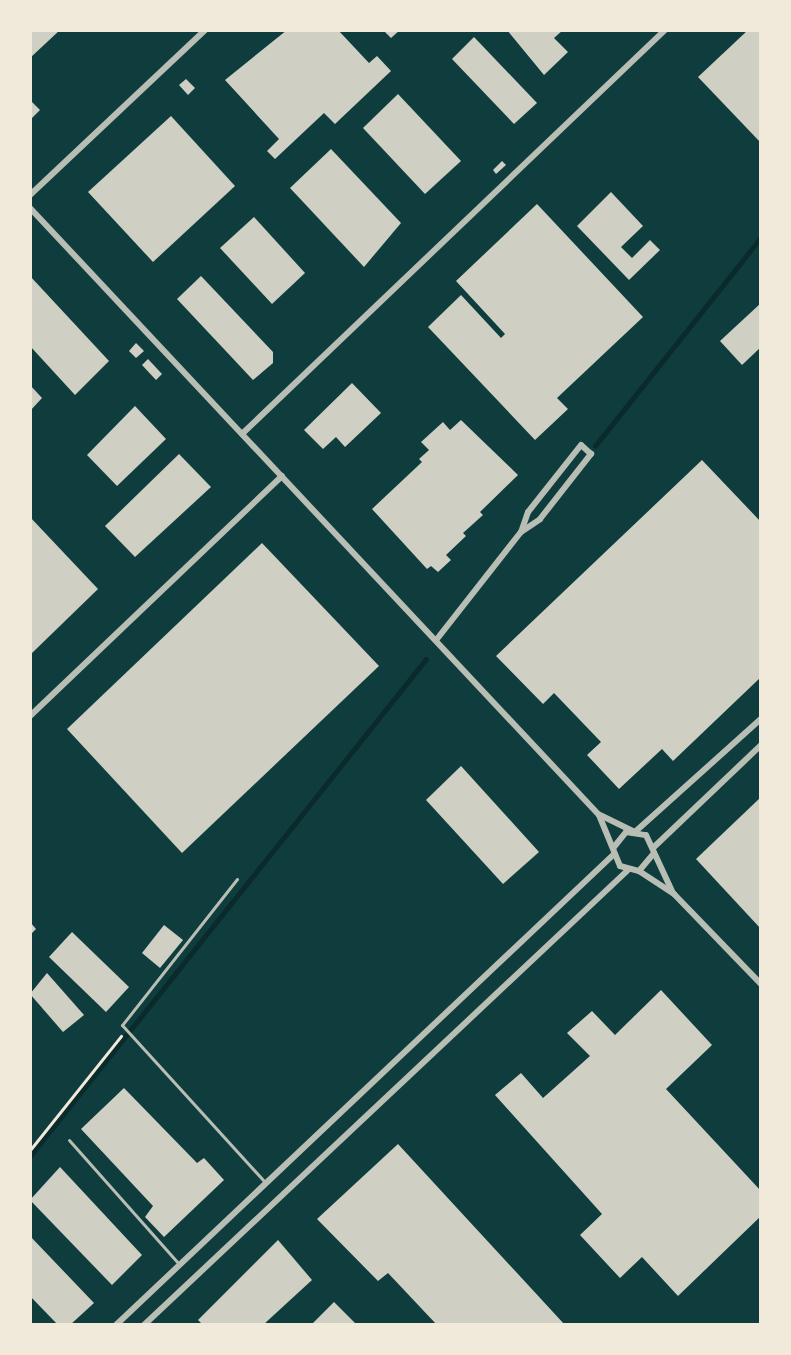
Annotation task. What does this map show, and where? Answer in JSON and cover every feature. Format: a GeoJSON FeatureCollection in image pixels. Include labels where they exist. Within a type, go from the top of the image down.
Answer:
{"type":"FeatureCollection","features":[{"type":"Feature","properties":{"kind":"street"},"geometry":{"type":"LineString","coordinates":[[30,195],[205,30]]}},
{"type":"Feature","properties":{"kind":"street"},"geometry":{"type":"LineString","coordinates":[[243,433],[665,30]]}},
{"type":"Feature","properties":{"kind":"street"},"geometry":{"type":"LineString","coordinates":[[30,208],[437,639],[599,815],[614,851],[627,871]]}},
{"type":"Feature","properties":{"kind":"street"},"geometry":{"type":"LineString","coordinates":[[437,639],[521,532],[540,519],[591,454],[581,446],[528,512],[521,532]]}},
{"type":"Feature","properties":{"kind":"street"},"geometry":{"type":"LineString","coordinates":[[30,716],[282,476]]}},
{"type":"Feature","properties":{"kind":"street"},"geometry":{"type":"LineString","coordinates":[[116,1325],[614,851],[620,836],[635,831],[761,719]]}},
{"type":"Feature","properties":{"kind":"street"},"geometry":{"type":"LineString","coordinates":[[639,871],[654,850],[761,744]]}},
{"type":"Feature","properties":{"kind":"street"},"geometry":{"type":"LineString","coordinates":[[599,815],[635,831],[654,850],[674,894]]}},
{"type":"Feature","properties":{"kind":"street"},"geometry":{"type":"LineString","coordinates":[[144,1325],[627,871],[639,871],[674,894],[761,984]]}},
{"type":"Feature","properties":{"kind":"street"},"geometry":{"type":"LineString","coordinates":[[150,1319],[156,1325]]}},
{"type":"Feature","properties":{"kind":"lane"},"geometry":{"type":"LineString","coordinates":[[237,879],[122,1025],[266,1184]]}},
{"type":"Feature","properties":{"kind":"lane"},"geometry":{"type":"LineString","coordinates":[[69,1140],[180,1266]]}},
{"type":"Feature","properties":{"kind":"path"},"geometry":{"type":"LineString","coordinates":[[30,1150],[126,1029]]}},
{"type":"Feature","properties":{"kind":"building"},"geometry":{"type":"Polygon","coordinates":[[[30,30],[60,30],[30,58],[30,30]]]}},
{"type":"Feature","properties":{"kind":"building"},"geometry":{"type":"Polygon","coordinates":[[[287,30],[338,30],[369,63],[377,56],[391,71],[335,124],[324,113],[275,159],[267,151],[279,139],[225,80],[287,30]]]}},
{"type":"Feature","properties":{"kind":"building"},"geometry":{"type":"Polygon","coordinates":[[[383,30],[400,30],[391,38],[383,30]]]}},
{"type":"Feature","properties":{"kind":"building"},"geometry":{"type":"Polygon","coordinates":[[[507,30],[563,30],[554,38],[568,52],[544,75],[507,30]]]}},
{"type":"Feature","properties":{"kind":"building"},"geometry":{"type":"Polygon","coordinates":[[[748,30],[761,30],[761,143],[698,77],[748,30]]]}},
{"type":"Feature","properties":{"kind":"building"},"geometry":{"type":"Polygon","coordinates":[[[474,37],[537,103],[514,124],[452,59],[474,37]]]}},
{"type":"Feature","properties":{"kind":"building"},"geometry":{"type":"Polygon","coordinates":[[[186,79],[195,88],[188,95],[179,85],[186,79]]]}},
{"type":"Feature","properties":{"kind":"building"},"geometry":{"type":"Polygon","coordinates":[[[398,94],[461,161],[425,194],[363,128],[398,94]]]}},
{"type":"Feature","properties":{"kind":"building"},"geometry":{"type":"Polygon","coordinates":[[[30,100],[40,110],[30,120],[30,100]]]}},
{"type":"Feature","properties":{"kind":"building"},"geometry":{"type":"Polygon","coordinates":[[[171,116],[235,186],[153,262],[88,192],[171,116]]]}},
{"type":"Feature","properties":{"kind":"building"},"geometry":{"type":"Polygon","coordinates":[[[331,149],[401,223],[364,267],[290,188],[331,149]]]}},
{"type":"Feature","properties":{"kind":"building"},"geometry":{"type":"Polygon","coordinates":[[[502,161],[506,165],[496,174],[493,170],[502,161]]]}},
{"type":"Feature","properties":{"kind":"building"},"geometry":{"type":"Polygon","coordinates":[[[611,192],[643,226],[621,247],[632,258],[650,240],[660,250],[629,280],[577,226],[611,192]]]}},
{"type":"Feature","properties":{"kind":"building"},"geometry":{"type":"Polygon","coordinates":[[[537,204],[643,317],[557,398],[568,409],[535,440],[428,327],[461,295],[501,338],[505,334],[456,281],[537,204]]]}},
{"type":"Feature","properties":{"kind":"building"},"geometry":{"type":"Polygon","coordinates":[[[254,217],[305,273],[272,304],[220,248],[254,217]]]}},
{"type":"Feature","properties":{"kind":"building"},"geometry":{"type":"Polygon","coordinates":[[[30,276],[109,361],[75,395],[30,346],[30,276]]]}},
{"type":"Feature","properties":{"kind":"building"},"geometry":{"type":"Polygon","coordinates":[[[201,276],[273,352],[273,363],[253,380],[177,299],[201,276]]]}},
{"type":"Feature","properties":{"kind":"building"},"geometry":{"type":"Polygon","coordinates":[[[761,303],[761,347],[742,365],[720,341],[761,303]]]}},
{"type":"Feature","properties":{"kind":"building"},"geometry":{"type":"Polygon","coordinates":[[[136,343],[144,351],[136,358],[129,351],[136,343]]]}},
{"type":"Feature","properties":{"kind":"building"},"geometry":{"type":"Polygon","coordinates":[[[148,359],[162,374],[156,380],[142,365],[148,359]]]}},
{"type":"Feature","properties":{"kind":"building"},"geometry":{"type":"Polygon","coordinates":[[[352,383],[381,413],[345,447],[336,437],[323,449],[304,430],[352,383]]]}},
{"type":"Feature","properties":{"kind":"building"},"geometry":{"type":"Polygon","coordinates":[[[30,385],[42,398],[30,411],[30,385]]]}},
{"type":"Feature","properties":{"kind":"building"},"geometry":{"type":"Polygon","coordinates":[[[135,406],[166,439],[117,486],[87,455],[135,406]]]}},
{"type":"Feature","properties":{"kind":"building"},"geometry":{"type":"Polygon","coordinates":[[[461,420],[518,475],[480,512],[483,515],[463,533],[466,536],[446,555],[451,560],[438,572],[431,566],[427,569],[372,509],[422,462],[419,459],[429,450],[421,442],[443,422],[450,430],[461,420]]]}},
{"type":"Feature","properties":{"kind":"building"},"geometry":{"type":"Polygon","coordinates":[[[179,454],[211,487],[135,557],[105,526],[179,454]]]}},
{"type":"Feature","properties":{"kind":"building"},"geometry":{"type":"Polygon","coordinates":[[[702,460],[761,522],[761,677],[673,761],[662,749],[619,789],[587,755],[601,742],[554,693],[543,704],[496,656],[702,460]]]}},
{"type":"Feature","properties":{"kind":"building"},"geometry":{"type":"Polygon","coordinates":[[[30,517],[98,589],[30,655],[30,517]]]}},
{"type":"Feature","properties":{"kind":"building"},"geometry":{"type":"Polygon","coordinates":[[[262,543],[379,666],[182,853],[67,729],[262,543]]]}},
{"type":"Feature","properties":{"kind":"building"},"geometry":{"type":"Polygon","coordinates":[[[461,766],[539,852],[503,884],[426,800],[461,766]]]}},
{"type":"Feature","properties":{"kind":"building"},"geometry":{"type":"Polygon","coordinates":[[[761,797],[761,929],[696,859],[761,797]]]}},
{"type":"Feature","properties":{"kind":"building"},"geometry":{"type":"Polygon","coordinates":[[[30,922],[36,929],[30,935],[30,922]]]}},
{"type":"Feature","properties":{"kind":"building"},"geometry":{"type":"Polygon","coordinates":[[[164,925],[183,940],[160,968],[142,953],[164,925]]]}},
{"type":"Feature","properties":{"kind":"building"},"geometry":{"type":"Polygon","coordinates":[[[72,932],[129,987],[106,1012],[49,957],[72,932]]]}},
{"type":"Feature","properties":{"kind":"building"},"geometry":{"type":"Polygon","coordinates":[[[47,973],[84,1015],[63,1032],[30,994],[47,973]]]}},
{"type":"Feature","properties":{"kind":"building"},"geometry":{"type":"Polygon","coordinates":[[[661,990],[712,1045],[666,1089],[761,1191],[761,1216],[678,1296],[642,1257],[620,1278],[580,1235],[602,1214],[495,1095],[521,1073],[543,1098],[590,1056],[567,1033],[592,1011],[615,1035],[661,990]]]}},
{"type":"Feature","properties":{"kind":"building"},"geometry":{"type":"Polygon","coordinates":[[[124,1088],[197,1163],[204,1158],[224,1180],[164,1237],[145,1217],[153,1206],[81,1129],[124,1088]]]}},
{"type":"Feature","properties":{"kind":"building"},"geometry":{"type":"Polygon","coordinates":[[[398,1144],[565,1325],[437,1325],[388,1273],[378,1281],[317,1219],[398,1144]]]}},
{"type":"Feature","properties":{"kind":"building"},"geometry":{"type":"Polygon","coordinates":[[[60,1167],[142,1255],[112,1285],[30,1200],[60,1167]]]}},
{"type":"Feature","properties":{"kind":"building"},"geometry":{"type":"Polygon","coordinates":[[[30,1236],[94,1303],[70,1325],[58,1325],[30,1296],[30,1236]]]}},
{"type":"Feature","properties":{"kind":"building"},"geometry":{"type":"Polygon","coordinates":[[[278,1240],[312,1280],[263,1325],[203,1325],[198,1320],[278,1240]]]}},
{"type":"Feature","properties":{"kind":"building"},"geometry":{"type":"Polygon","coordinates":[[[334,1302],[357,1325],[311,1325],[334,1302]]]}},
{"type":"Feature","properties":{"kind":"waterway"},"geometry":{"type":"LineString","coordinates":[[595,446],[761,237]]}},
{"type":"Feature","properties":{"kind":"waterway"},"geometry":{"type":"LineString","coordinates":[[30,1156],[426,659]]}}]}
